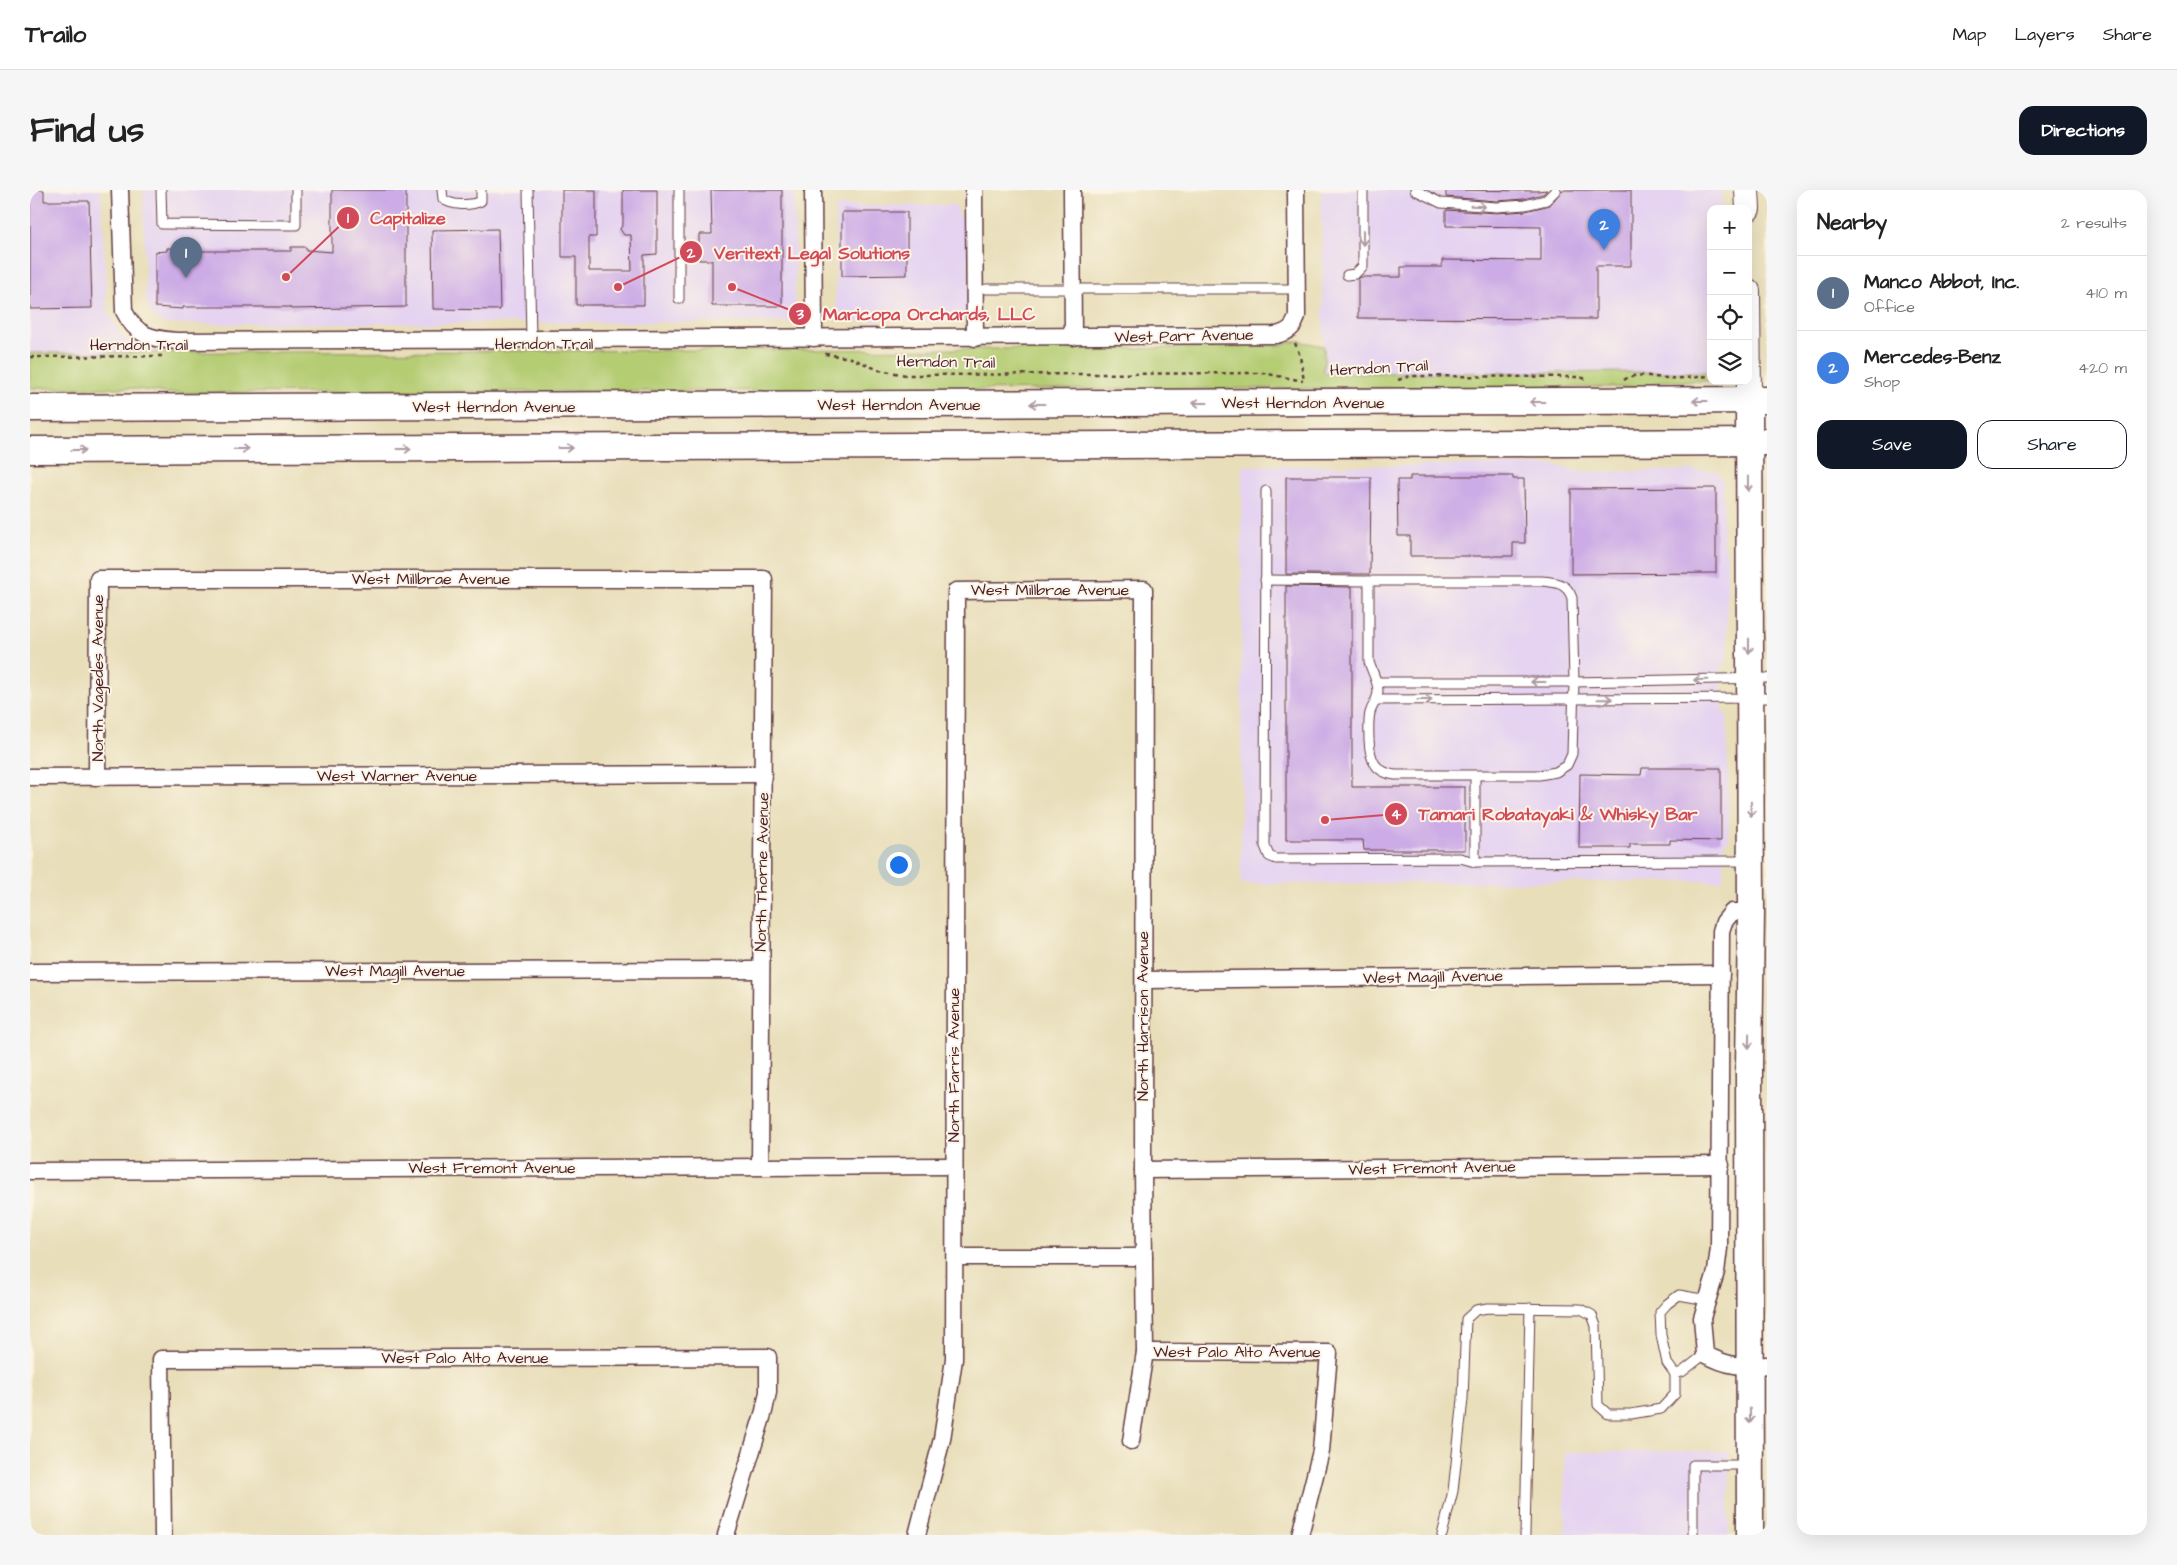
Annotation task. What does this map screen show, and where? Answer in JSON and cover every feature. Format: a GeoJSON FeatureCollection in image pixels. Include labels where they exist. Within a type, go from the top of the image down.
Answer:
{"type":"FeatureCollection","features":[{"type":"Feature","properties":{"kind":"main road"},"geometry":{"type":"LineString","coordinates":[[1748,190],[1748,205]]}},
{"type":"Feature","properties":{"kind":"main road"},"geometry":{"type":"LineString","coordinates":[[1748,295],[1758,400],[1758,688],[1751,861],[1749,1070],[1758,1366],[1751,1465],[1750,1535]]}},
{"type":"Feature","properties":{"kind":"main road","name":"West Herndon Avenue"},"geometry":{"type":"LineString","coordinates":[[30,408],[1758,400]]}},
{"type":"Feature","properties":{"kind":"main road"},"geometry":{"type":"LineString","coordinates":[[30,450],[1757,442]]}},
{"type":"Feature","properties":{"kind":"main road"},"geometry":{"type":"LineString","coordinates":[[1751,861],[1757,864],[1764,879],[1764,1002],[1767,1019]]}},
{"type":"Feature","properties":{"kind":"street"},"geometry":{"type":"LineString","coordinates":[[120,190],[124,311],[134,328],[150,337],[177,341],[531,338],[815,346],[975,338],[1073,337],[1072,190]]}},
{"type":"Feature","properties":{"kind":"street"},"geometry":{"type":"LineString","coordinates":[[814,190],[815,346]]}},
{"type":"Feature","properties":{"kind":"street"},"geometry":{"type":"LineString","coordinates":[[974,190],[975,338]]}},
{"type":"Feature","properties":{"kind":"street"},"geometry":{"type":"LineString","coordinates":[[1292,327],[1297,316],[1296,190]]}},
{"type":"Feature","properties":{"kind":"street","name":"West Parr Avenue"},"geometry":{"type":"LineString","coordinates":[[1073,337],[1276,335],[1286,333],[1292,327]]}},
{"type":"Feature","properties":{"kind":"street","name":"West Millbrae Avenue"},"geometry":{"type":"LineString","coordinates":[[98,579],[764,579]]}},
{"type":"Feature","properties":{"kind":"street","name":"North Vagedes Avenue"},"geometry":{"type":"LineString","coordinates":[[97,777],[98,579]]}},
{"type":"Feature","properties":{"kind":"street","name":"North Thorne Avenue"},"geometry":{"type":"LineString","coordinates":[[760,1166],[764,579]]}},
{"type":"Feature","properties":{"kind":"street","name":"West Millbrae Avenue"},"geometry":{"type":"LineString","coordinates":[[956,590],[1144,589]]}},
{"type":"Feature","properties":{"kind":"street","name":"North Harrison Avenue"},"geometry":{"type":"LineString","coordinates":[[1131,1441],[1145,1352],[1143,1170],[1144,589]]}},
{"type":"Feature","properties":{"kind":"street","name":"North Farris Avenue"},"geometry":{"type":"LineString","coordinates":[[916,1535],[942,1439],[950,1397],[954,1359],[956,590]]}},
{"type":"Feature","properties":{"kind":"street","name":"West Warner Avenue"},"geometry":{"type":"LineString","coordinates":[[30,777],[763,774]]}},
{"type":"Feature","properties":{"kind":"street"},"geometry":{"type":"LineString","coordinates":[[1752,912],[1732,912],[1724,922],[1721,931],[1720,1248],[1716,1272],[1702,1318],[1705,1354],[1719,1362],[1734,1366],[1758,1366]]}},
{"type":"Feature","properties":{"kind":"street","name":"West Magill Avenue"},"geometry":{"type":"LineString","coordinates":[[30,972],[761,970]]}},
{"type":"Feature","properties":{"kind":"street","name":"West Magill Avenue"},"geometry":{"type":"LineString","coordinates":[[1144,980],[1722,974]]}},
{"type":"Feature","properties":{"kind":"street","name":"West Fremont Avenue"},"geometry":{"type":"LineString","coordinates":[[1143,1170],[1721,1165]]}},
{"type":"Feature","properties":{"kind":"street","name":"West Fremont Avenue"},"geometry":{"type":"LineString","coordinates":[[30,1171],[954,1166]]}},
{"type":"Feature","properties":{"kind":"street"},"geometry":{"type":"LineString","coordinates":[[955,1258],[1144,1258]]}},
{"type":"Feature","properties":{"kind":"street","name":"West Palo Alto Avenue"},"geometry":{"type":"LineString","coordinates":[[1145,1352],[1329,1352],[1321,1450],[1300,1535]]}},
{"type":"Feature","properties":{"kind":"street","name":"West Palo Alto Avenue"},"geometry":{"type":"LineString","coordinates":[[163,1535],[161,1360],[768,1358],[768,1392],[764,1411],[726,1535]]}},
{"type":"Feature","properties":{"kind":"lane"},"geometry":{"type":"LineString","coordinates":[[161,190],[162,224],[296,225],[296,190]]}},
{"type":"Feature","properties":{"kind":"lane"},"geometry":{"type":"LineString","coordinates":[[442,190],[442,199],[448,204],[475,204],[481,201],[481,190]]}},
{"type":"Feature","properties":{"kind":"lane"},"geometry":{"type":"LineString","coordinates":[[528,190],[531,338]]}},
{"type":"Feature","properties":{"kind":"lane"},"geometry":{"type":"LineString","coordinates":[[679,190],[679,299]]}},
{"type":"Feature","properties":{"kind":"lane"},"geometry":{"type":"LineString","coordinates":[[1347,275],[1355,274],[1363,266],[1363,190]]}},
{"type":"Feature","properties":{"kind":"lane"},"geometry":{"type":"LineString","coordinates":[[1415,190],[1441,203],[1497,207],[1525,205],[1546,200],[1556,190]]}},
{"type":"Feature","properties":{"kind":"lane"},"geometry":{"type":"LineString","coordinates":[[986,289],[1297,289]]}},
{"type":"Feature","properties":{"kind":"lane"},"geometry":{"type":"LineString","coordinates":[[1266,491],[1265,846],[1269,856],[1276,859],[1460,858],[1475,862],[1751,861]]}},
{"type":"Feature","properties":{"kind":"lane"},"geometry":{"type":"LineString","coordinates":[[1265,580],[1541,581],[1559,583],[1565,586],[1572,598],[1574,682],[1572,754],[1566,765],[1548,775],[1395,775],[1380,772],[1375,767],[1370,754],[1369,724],[1371,711],[1376,700],[1377,682],[1372,674],[1369,662],[1369,581]]}},
{"type":"Feature","properties":{"kind":"lane"},"geometry":{"type":"LineString","coordinates":[[1377,682],[1574,682],[1758,688]]}},
{"type":"Feature","properties":{"kind":"lane"},"geometry":{"type":"LineString","coordinates":[[1376,700],[1573,699],[1758,688]]}},
{"type":"Feature","properties":{"kind":"lane"},"geometry":{"type":"LineString","coordinates":[[1475,776],[1475,862]]}},
{"type":"Feature","properties":{"kind":"lane"},"geometry":{"type":"LineString","coordinates":[[1442,1535],[1453,1491],[1463,1398],[1466,1319],[1476,1310],[1488,1308],[1581,1309],[1592,1315],[1596,1326],[1598,1405],[1608,1414],[1631,1414],[1661,1409],[1674,1394],[1675,1374],[1667,1363],[1661,1335],[1660,1312],[1666,1304],[1679,1295],[1707,1300]]}},
{"type":"Feature","properties":{"kind":"lane"},"geometry":{"type":"LineString","coordinates":[[1525,1535],[1530,1308]]}},
{"type":"Feature","properties":{"kind":"lane"},"geometry":{"type":"LineString","coordinates":[[1675,1374],[1682,1372],[1705,1354]]}},
{"type":"Feature","properties":{"kind":"lane"},"geometry":{"type":"LineString","coordinates":[[1694,1535],[1693,1466],[1751,1465]]}},
{"type":"Feature","properties":{"kind":"path"},"geometry":{"type":"LineString","coordinates":[[1292,327],[1304,381]]}},
{"type":"Feature","properties":{"kind":"path","name":"Herndon Trail"},"geometry":{"type":"LineString","coordinates":[[815,346],[879,370],[906,375],[1263,373],[1311,382]]}},
{"type":"Feature","properties":{"kind":"path","name":"Herndon Trail"},"geometry":{"type":"LineString","coordinates":[[30,357],[169,356]]}},
{"type":"Feature","properties":{"kind":"path","name":"Herndon Trail"},"geometry":{"type":"LineString","coordinates":[[1393,382],[1410,376],[1580,377],[1591,381]]}},
{"type":"Feature","properties":{"kind":"path"},"geometry":{"type":"LineString","coordinates":[[1621,381],[1629,376],[1665,378],[1707,376]]}},
{"type":"Feature","properties":{"kind":"shaded area"},"geometry":{"type":"Polygon","coordinates":[[[30,190],[101,190],[107,311],[120,334],[131,343],[145,349],[164,352],[30,353],[30,190]]]}},
{"type":"Feature","properties":{"kind":"shaded area"},"geometry":{"type":"Polygon","coordinates":[[[143,190],[795,190],[795,318],[792,322],[163,323],[155,318],[149,310],[146,301],[143,190]]]}},
{"type":"Feature","properties":{"kind":"shaded area"},"geometry":{"type":"Polygon","coordinates":[[[1321,190],[1723,190],[1722,205],[1707,205],[1707,372],[1324,373],[1321,190]]]}},
{"type":"Feature","properties":{"kind":"shaded area"},"geometry":{"type":"Polygon","coordinates":[[[956,205],[959,214],[968,226],[970,321],[840,321],[836,318],[836,206],[956,205]]]}},
{"type":"Feature","properties":{"kind":"shaded area"},"geometry":{"type":"Polygon","coordinates":[[[1556,465],[1580,472],[1716,470],[1723,480],[1723,542],[1727,556],[1727,660],[1721,668],[1723,711],[1727,716],[1729,839],[1723,845],[1723,881],[1241,884],[1242,466],[1556,465]]]}},
{"type":"Feature","properties":{"kind":"shaded area"},"geometry":{"type":"Polygon","coordinates":[[[1729,1451],[1729,1535],[1565,1535],[1565,1452],[1729,1451]]]}},
{"type":"Feature","properties":{"kind":"green space"},"geometry":{"type":"Polygon","coordinates":[[[1298,341],[1324,346],[1324,373],[1707,372],[1707,381],[1661,381],[1645,387],[166,393],[130,388],[30,388],[30,353],[1215,348],[1282,345],[1298,341]]]}},
{"type":"Feature","properties":{"kind":"building"},"geometry":{"type":"Polygon","coordinates":[[[30,190],[44,190],[44,201],[89,201],[92,308],[30,309],[30,190]]]}},
{"type":"Feature","properties":{"kind":"building"},"geometry":{"type":"Polygon","coordinates":[[[332,190],[406,190],[406,307],[291,309],[290,307],[183,307],[183,309],[155,307],[155,252],[167,251],[167,248],[182,248],[182,251],[291,251],[291,247],[306,247],[306,250],[332,252],[332,190]]]}},
{"type":"Feature","properties":{"kind":"building"},"geometry":{"type":"Polygon","coordinates":[[[562,190],[596,190],[596,237],[589,237],[589,271],[632,271],[631,235],[624,235],[620,229],[623,224],[623,190],[657,190],[657,254],[644,255],[644,305],[576,305],[576,257],[562,257],[562,190]]]}},
{"type":"Feature","properties":{"kind":"building"},"geometry":{"type":"Polygon","coordinates":[[[711,190],[782,190],[782,306],[712,306],[712,260],[699,260],[699,234],[712,234],[711,190]]]}},
{"type":"Feature","properties":{"kind":"building"},"geometry":{"type":"Polygon","coordinates":[[[1446,190],[1547,190],[1543,194],[1524,199],[1497,201],[1446,197],[1446,190]]]}},
{"type":"Feature","properties":{"kind":"building"},"geometry":{"type":"Polygon","coordinates":[[[1562,190],[1631,190],[1631,266],[1596,266],[1596,319],[1358,318],[1358,279],[1361,277],[1401,277],[1401,267],[1442,267],[1442,260],[1541,261],[1541,227],[1446,226],[1446,210],[1497,213],[1526,211],[1550,205],[1562,190]]]}},
{"type":"Feature","properties":{"kind":"building"},"geometry":{"type":"Polygon","coordinates":[[[842,212],[907,212],[907,275],[842,276],[842,212]]]}},
{"type":"Feature","properties":{"kind":"building"},"geometry":{"type":"Polygon","coordinates":[[[498,229],[500,310],[433,309],[432,230],[498,229]]]}},
{"type":"Feature","properties":{"kind":"building"},"geometry":{"type":"Polygon","coordinates":[[[1410,476],[1513,476],[1513,479],[1524,479],[1525,543],[1513,543],[1513,556],[1410,556],[1410,536],[1398,536],[1397,480],[1410,480],[1410,476]]]}},
{"type":"Feature","properties":{"kind":"building"},"geometry":{"type":"Polygon","coordinates":[[[1286,477],[1371,477],[1370,574],[1286,574],[1286,477]]]}},
{"type":"Feature","properties":{"kind":"building"},"geometry":{"type":"Polygon","coordinates":[[[1716,488],[1716,573],[1571,574],[1571,489],[1716,488]]]}},
{"type":"Feature","properties":{"kind":"building"},"geometry":{"type":"Polygon","coordinates":[[[1286,586],[1352,587],[1352,787],[1465,787],[1465,850],[1364,850],[1363,840],[1286,840],[1286,586]]]}},
{"type":"Feature","properties":{"kind":"building"},"geometry":{"type":"Polygon","coordinates":[[[1642,768],[1721,768],[1721,841],[1670,840],[1670,844],[1630,844],[1630,848],[1579,848],[1580,774],[1641,775],[1642,768]]]}},
{"type":"Feature","properties":{"kind":"place","name":"Mercedes-Benz"},"geometry":{"type":"Point","coordinates":[1604,250]}},
{"type":"Feature","properties":{"kind":"place","name":"Capitalize"},"geometry":{"type":"Point","coordinates":[286,277]}},
{"type":"Feature","properties":{"kind":"place","name":"Manco Abbot, Inc."},"geometry":{"type":"Point","coordinates":[186,278]}},
{"type":"Feature","properties":{"kind":"place","name":"Veritext Legal Solutions"},"geometry":{"type":"Point","coordinates":[618,287]}},
{"type":"Feature","properties":{"kind":"place","name":"Maricopa Orchards, LLC"},"geometry":{"type":"Point","coordinates":[732,287]}},
{"type":"Feature","properties":{"kind":"place","name":"Tamari Robatayaki & Whisky Bar"},"geometry":{"type":"Point","coordinates":[1325,820]}}]}
